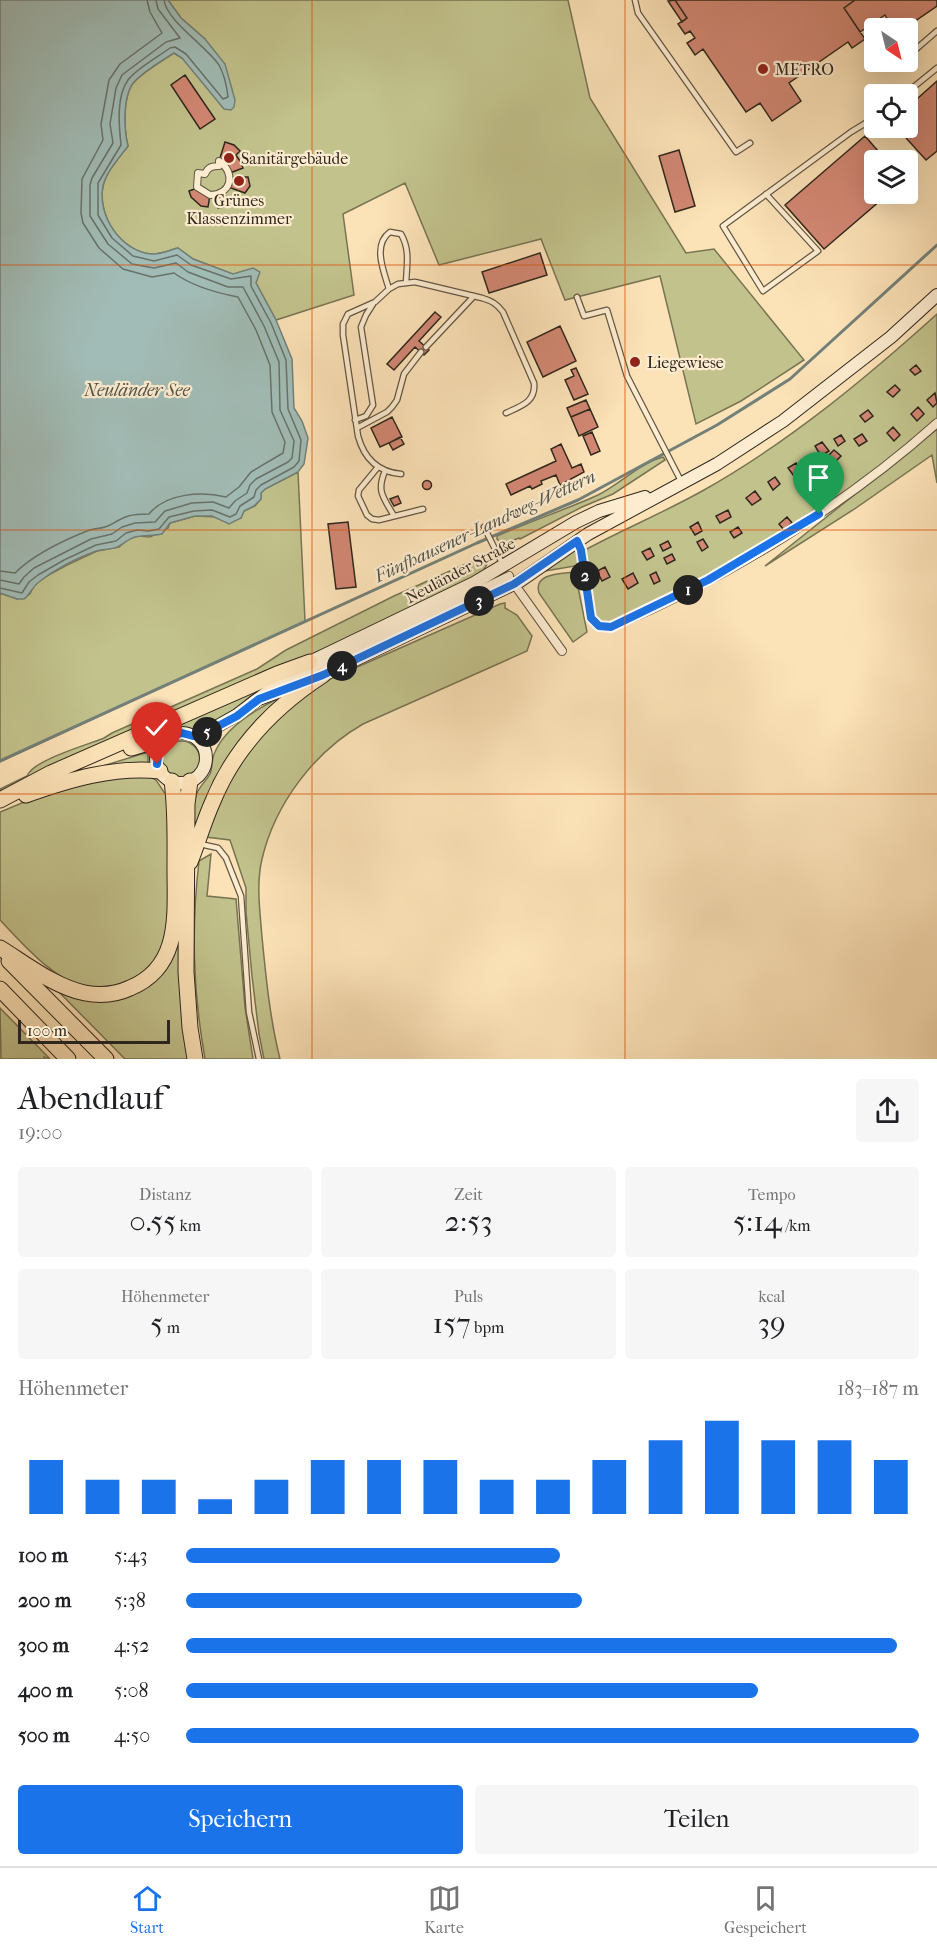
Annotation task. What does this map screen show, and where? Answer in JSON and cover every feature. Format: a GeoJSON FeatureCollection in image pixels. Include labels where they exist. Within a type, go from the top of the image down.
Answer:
{"type":"FeatureCollection","features":[{"type":"Feature","properties":{"kind":"highway"},"geometry":{"type":"LineString","coordinates":[[0,802],[51,773],[277,674],[310,662]]}},
{"type":"Feature","properties":{"kind":"highway"},"geometry":{"type":"LineString","coordinates":[[187,870],[219,787],[243,747],[269,716],[323,675]]}},
{"type":"Feature","properties":{"kind":"highway"},"geometry":{"type":"LineString","coordinates":[[0,802],[132,748],[163,741]]}},
{"type":"Feature","properties":{"kind":"highway"},"geometry":{"type":"LineString","coordinates":[[0,802],[68,780],[131,769],[160,771]]}},
{"type":"Feature","properties":{"kind":"highway"},"geometry":{"type":"LineString","coordinates":[[0,950],[69,988],[84,993],[102,995],[119,993],[136,986],[155,972],[168,953],[175,924],[175,808],[172,781]]}},
{"type":"Feature","properties":{"kind":"highway"},"geometry":{"type":"LineString","coordinates":[[190,781],[187,804],[186,972],[189,1028],[195,1059]]}},
{"type":"Feature","properties":{"kind":"highway"},"geometry":{"type":"LineString","coordinates":[[0,950],[106,1059]]}},
{"type":"Feature","properties":{"kind":"highway"},"geometry":{"type":"LineString","coordinates":[[0,989],[69,1059]]}},
{"type":"Feature","properties":{"kind":"main road","name":"Neuländer Straße"},"geometry":{"type":"LineString","coordinates":[[259,699],[323,675],[717,464],[783,422],[891,337],[937,295]]}},
{"type":"Feature","properties":{"kind":"main road","name":"Neuländer Straße"},"geometry":{"type":"LineString","coordinates":[[190,781],[203,771],[206,754],[212,743],[237,716],[310,662],[441,600],[509,575],[588,515],[683,484]]}},
{"type":"Feature","properties":{"kind":"main road","name":"Neuländer Straße"},"geometry":{"type":"LineString","coordinates":[[163,741],[177,734],[193,736],[207,732],[237,716]]}},
{"type":"Feature","properties":{"kind":"main road"},"geometry":{"type":"LineString","coordinates":[[193,736],[202,744],[206,754]]}},
{"type":"Feature","properties":{"kind":"main road"},"geometry":{"type":"LineString","coordinates":[[163,741],[157,756],[160,771],[172,781],[181,783],[190,781]]}},
{"type":"Feature","properties":{"kind":"street"},"geometry":{"type":"LineString","coordinates":[[219,161],[230,173],[226,190],[216,194],[204,192],[197,187],[198,172],[205,174],[207,169],[219,166],[219,161]]}},
{"type":"Feature","properties":{"kind":"street"},"geometry":{"type":"LineString","coordinates":[[577,541],[581,550],[591,618],[599,626],[616,625],[708,580],[793,530],[841,498],[937,423]]}},
{"type":"Feature","properties":{"kind":"street"},"geometry":{"type":"LineString","coordinates":[[259,699],[316,668],[509,575],[562,651]]}},
{"type":"Feature","properties":{"kind":"lane"},"geometry":{"type":"LineString","coordinates":[[635,0],[638,13],[736,152],[750,143]]}},
{"type":"Feature","properties":{"kind":"lane"},"geometry":{"type":"LineString","coordinates":[[918,47],[937,31]]}},
{"type":"Feature","properties":{"kind":"lane"},"geometry":{"type":"LineString","coordinates":[[917,84],[937,68]]}},
{"type":"Feature","properties":{"kind":"lane"},"geometry":{"type":"LineString","coordinates":[[766,194],[818,251],[763,291],[723,226],[766,194],[851,132],[864,124]]}},
{"type":"Feature","properties":{"kind":"lane"},"geometry":{"type":"LineString","coordinates":[[389,289],[382,267],[381,243],[390,232],[396,231],[401,234],[406,242],[408,256],[406,282]]}},
{"type":"Feature","properties":{"kind":"lane"},"geometry":{"type":"LineString","coordinates":[[355,420],[369,412],[373,402],[362,335],[363,321],[375,302],[389,289],[406,282],[415,282],[492,301],[503,312],[535,390],[528,402],[506,413]]}},
{"type":"Feature","properties":{"kind":"lane"},"geometry":{"type":"LineString","coordinates":[[426,347],[474,296]]}},
{"type":"Feature","properties":{"kind":"lane"},"geometry":{"type":"LineString","coordinates":[[577,297],[584,316],[607,310],[627,375],[683,484]]}},
{"type":"Feature","properties":{"kind":"lane"},"geometry":{"type":"LineString","coordinates":[[375,302],[354,310],[343,324],[355,420],[365,454],[385,471],[401,474]]}},
{"type":"Feature","properties":{"kind":"lane"},"geometry":{"type":"LineString","coordinates":[[357,428],[392,407],[397,400],[404,374],[422,352]]}},
{"type":"Feature","properties":{"kind":"lane"},"geometry":{"type":"LineString","coordinates":[[378,467],[359,490],[358,496],[367,515],[379,520],[423,509]]}},
{"type":"Feature","properties":{"kind":"lane"},"geometry":{"type":"LineString","coordinates":[[385,471],[380,490],[394,516]]}},
{"type":"Feature","properties":{"kind":"lane"},"geometry":{"type":"LineString","coordinates":[[484,527],[509,575]]}},
{"type":"Feature","properties":{"kind":"lane"},"geometry":{"type":"LineString","coordinates":[[198,843],[218,848],[226,858],[241,896],[249,1012],[259,1059]]}},
{"type":"Feature","properties":{"kind":"green space"},"geometry":{"type":"Polygon","coordinates":[[[168,0],[568,0],[590,98],[686,253],[714,249],[804,360],[741,401],[696,424],[660,276],[565,300],[541,239],[439,265],[405,183],[343,214],[354,295],[276,320],[256,283],[193,259],[178,248],[151,254],[130,246],[121,239],[108,220],[102,197],[107,175],[128,146],[125,122],[128,94],[135,81],[149,70],[174,53],[182,58],[205,39],[181,18],[168,0]]]}},
{"type":"Feature","properties":{"kind":"green space"},"geometry":{"type":"Polygon","coordinates":[[[937,314],[937,419],[851,488],[773,539],[614,623],[600,623],[595,618],[585,550],[689,498],[766,451],[854,386],[937,314]]]}},
{"type":"Feature","properties":{"kind":"green space"},"geometry":{"type":"Polygon","coordinates":[[[937,429],[937,483],[932,455],[853,510],[765,566],[937,429]]]}},
{"type":"Feature","properties":{"kind":"green space"},"geometry":{"type":"Polygon","coordinates":[[[663,457],[665,460],[613,494],[514,540],[515,542],[505,548],[497,539],[497,536],[598,495],[646,464],[663,457]]]}},
{"type":"Feature","properties":{"kind":"green space"},"geometry":{"type":"Polygon","coordinates":[[[298,472],[305,621],[0,762],[0,593],[17,599],[30,594],[33,586],[41,579],[67,565],[97,551],[119,547],[128,539],[138,536],[150,537],[168,528],[170,523],[195,516],[241,518],[244,511],[255,506],[261,499],[261,493],[265,489],[298,472]]]}},
{"type":"Feature","properties":{"kind":"green space"},"geometry":{"type":"Polygon","coordinates":[[[577,550],[581,565],[545,571],[577,550]]]}},
{"type":"Feature","properties":{"kind":"green space"},"geometry":{"type":"Polygon","coordinates":[[[470,562],[487,564],[482,573],[343,640],[0,791],[27,776],[39,764],[104,738],[257,669],[286,650],[394,596],[470,562]]]}},
{"type":"Feature","properties":{"kind":"green space"},"geometry":{"type":"Polygon","coordinates":[[[575,572],[587,632],[573,642],[539,593],[538,586],[544,578],[575,572]]]}},
{"type":"Feature","properties":{"kind":"green space"},"geometry":{"type":"Polygon","coordinates":[[[505,603],[505,608],[517,615],[532,636],[527,651],[363,724],[345,736],[328,749],[299,781],[276,819],[262,859],[259,888],[267,983],[280,1059],[264,1059],[252,976],[246,888],[230,840],[206,837],[221,794],[258,733],[321,683],[505,603]]]}},
{"type":"Feature","properties":{"kind":"green space"},"geometry":{"type":"Polygon","coordinates":[[[258,690],[223,719],[198,730],[174,730],[173,726],[258,690]]]}},
{"type":"Feature","properties":{"kind":"green space"},"geometry":{"type":"Polygon","coordinates":[[[281,697],[257,720],[193,844],[195,799],[198,790],[210,774],[214,755],[220,743],[244,719],[281,697]]]}},
{"type":"Feature","properties":{"kind":"green space"},"geometry":{"type":"Polygon","coordinates":[[[181,741],[194,747],[200,760],[194,773],[181,779],[168,773],[162,760],[168,747],[181,741]]]}},
{"type":"Feature","properties":{"kind":"green space"},"geometry":{"type":"Polygon","coordinates":[[[148,752],[148,763],[87,771],[148,752]]]}},
{"type":"Feature","properties":{"kind":"green space"},"geometry":{"type":"Polygon","coordinates":[[[129,774],[147,775],[156,780],[168,798],[169,925],[164,943],[150,966],[136,977],[116,985],[96,989],[68,981],[56,973],[31,952],[0,920],[0,812],[58,788],[129,774]]]}},
{"type":"Feature","properties":{"kind":"green space"},"geometry":{"type":"Polygon","coordinates":[[[211,854],[207,896],[236,899],[245,1007],[253,1059],[205,1059],[198,1009],[194,936],[199,861],[211,854]]]}},
{"type":"Feature","properties":{"kind":"green space"},"geometry":{"type":"Polygon","coordinates":[[[179,927],[193,1059],[125,1059],[57,990],[135,991],[179,927]]]}},
{"type":"Feature","properties":{"kind":"green space"},"geometry":{"type":"Polygon","coordinates":[[[0,1008],[50,1059],[44,1057],[45,1059],[1,1059],[0,1008]]]}},
{"type":"Feature","properties":{"kind":"water","name":"Neuländer See"},"geometry":{"type":"Polygon","coordinates":[[[0,0],[168,0],[181,18],[205,39],[225,64],[235,100],[231,110],[224,109],[182,58],[174,53],[135,81],[126,103],[125,122],[128,146],[107,175],[102,197],[104,209],[108,220],[121,239],[140,251],[154,254],[178,248],[193,259],[233,274],[253,268],[260,272],[256,283],[276,320],[292,359],[294,408],[308,438],[304,464],[298,472],[265,489],[261,493],[261,499],[244,511],[241,518],[229,524],[212,516],[195,516],[170,523],[162,534],[135,537],[117,547],[96,551],[66,564],[39,582],[24,599],[0,593],[0,0]]]}},
{"type":"Feature","properties":{"kind":"building","name":"METRO"},"geometry":{"type":"Polygon","coordinates":[[[675,0],[855,0],[844,8],[864,40],[852,48],[848,42],[789,83],[801,101],[772,121],[760,103],[746,112],[703,49],[695,55],[687,43],[695,38],[690,31],[685,34],[678,24],[687,18],[675,0]]]}},
{"type":"Feature","properties":{"kind":"building"},"geometry":{"type":"Polygon","coordinates":[[[675,0],[687,18],[682,22],[668,1],[675,0]]]}},
{"type":"Feature","properties":{"kind":"building"},"geometry":{"type":"Polygon","coordinates":[[[855,0],[937,0],[937,6],[918,19],[887,18],[885,15],[881,18],[864,18],[864,29],[860,32],[844,8],[855,0]]]}},
{"type":"Feature","properties":{"kind":"building"},"geometry":{"type":"Polygon","coordinates":[[[185,75],[215,119],[200,129],[171,85],[185,75]]]}},
{"type":"Feature","properties":{"kind":"building"},"geometry":{"type":"Polygon","coordinates":[[[937,81],[937,151],[926,160],[906,138],[918,138],[918,98],[937,81]]]}},
{"type":"Feature","properties":{"kind":"building"},"geometry":{"type":"Polygon","coordinates":[[[864,137],[877,150],[864,150],[864,204],[876,204],[824,249],[785,205],[864,137]]]}},
{"type":"Feature","properties":{"kind":"building","name":"Sanitärgebäude"},"geometry":{"type":"Polygon","coordinates":[[[225,142],[234,145],[240,151],[236,155],[243,168],[230,173],[219,161],[225,142]]]}},
{"type":"Feature","properties":{"kind":"building"},"geometry":{"type":"Polygon","coordinates":[[[679,150],[695,206],[675,212],[659,156],[679,150]]]}},
{"type":"Feature","properties":{"kind":"building","name":"Grünes Klassenzimmer"},"geometry":{"type":"Polygon","coordinates":[[[229,177],[248,177],[250,186],[245,193],[228,187],[229,177]]]}},
{"type":"Feature","properties":{"kind":"building"},"geometry":{"type":"Polygon","coordinates":[[[200,187],[210,195],[208,207],[201,206],[191,197],[189,191],[200,187]]]}},
{"type":"Feature","properties":{"kind":"building"},"geometry":{"type":"Polygon","coordinates":[[[223,192],[230,203],[218,208],[216,194],[223,192]]]}},
{"type":"Feature","properties":{"kind":"building"},"geometry":{"type":"Polygon","coordinates":[[[540,253],[547,275],[489,293],[482,272],[540,253]]]}},
{"type":"Feature","properties":{"kind":"building"},"geometry":{"type":"Polygon","coordinates":[[[435,312],[441,317],[419,341],[429,350],[424,355],[415,347],[394,370],[387,364],[435,312]]]}},
{"type":"Feature","properties":{"kind":"building"},"geometry":{"type":"Polygon","coordinates":[[[560,326],[576,361],[543,377],[527,342],[560,326]]]}},
{"type":"Feature","properties":{"kind":"building"},"geometry":{"type":"Polygon","coordinates":[[[916,365],[921,371],[915,375],[910,370],[916,365]]]}},
{"type":"Feature","properties":{"kind":"building"},"geometry":{"type":"Polygon","coordinates":[[[576,368],[588,394],[574,400],[565,380],[574,376],[571,370],[576,368]]]}},
{"type":"Feature","properties":{"kind":"building"},"geometry":{"type":"Polygon","coordinates":[[[895,385],[900,390],[893,397],[887,392],[895,385]]]}},
{"type":"Feature","properties":{"kind":"building"},"geometry":{"type":"Polygon","coordinates":[[[935,393],[937,403],[933,407],[927,400],[935,393]]]}},
{"type":"Feature","properties":{"kind":"building"},"geometry":{"type":"Polygon","coordinates":[[[586,400],[590,409],[571,417],[567,408],[586,400]]]}},
{"type":"Feature","properties":{"kind":"building"},"geometry":{"type":"Polygon","coordinates":[[[918,407],[924,414],[917,421],[911,414],[918,407]]]}},
{"type":"Feature","properties":{"kind":"building"},"geometry":{"type":"Polygon","coordinates":[[[590,409],[598,427],[579,436],[571,417],[590,409]]]}},
{"type":"Feature","properties":{"kind":"building"},"geometry":{"type":"Polygon","coordinates":[[[868,410],[873,416],[865,422],[860,416],[868,410]]]}},
{"type":"Feature","properties":{"kind":"building"},"geometry":{"type":"Polygon","coordinates":[[[392,417],[402,437],[380,447],[371,428],[392,417]]]}},
{"type":"Feature","properties":{"kind":"building"},"geometry":{"type":"Polygon","coordinates":[[[893,427],[900,435],[894,441],[887,433],[893,427]]]}},
{"type":"Feature","properties":{"kind":"building"},"geometry":{"type":"Polygon","coordinates":[[[592,432],[600,451],[591,455],[583,436],[592,432]]]}},
{"type":"Feature","properties":{"kind":"building"},"geometry":{"type":"Polygon","coordinates":[[[862,434],[867,441],[859,446],[854,439],[862,434]]]}},
{"type":"Feature","properties":{"kind":"building"},"geometry":{"type":"Polygon","coordinates":[[[841,435],[845,441],[838,446],[834,439],[841,435]]]}},
{"type":"Feature","properties":{"kind":"building"},"geometry":{"type":"Polygon","coordinates":[[[400,437],[404,444],[393,450],[389,443],[400,437]]]}},
{"type":"Feature","properties":{"kind":"building"},"geometry":{"type":"Polygon","coordinates":[[[822,442],[829,451],[821,456],[815,446],[822,442]]]}},
{"type":"Feature","properties":{"kind":"building"},"geometry":{"type":"Polygon","coordinates":[[[561,444],[572,468],[581,464],[584,472],[560,485],[556,475],[541,481],[542,484],[532,489],[530,486],[511,495],[506,484],[556,461],[551,449],[561,444]]]}},
{"type":"Feature","properties":{"kind":"building"},"geometry":{"type":"Polygon","coordinates":[[[834,450],[841,456],[834,463],[828,456],[834,450]]]}},
{"type":"Feature","properties":{"kind":"building"},"geometry":{"type":"Polygon","coordinates":[[[796,463],[801,471],[794,476],[788,468],[796,463]]]}},
{"type":"Feature","properties":{"kind":"building"},"geometry":{"type":"Polygon","coordinates":[[[775,477],[780,484],[773,490],[768,482],[775,477]]]}},
{"type":"Feature","properties":{"kind":"building"},"geometry":{"type":"Polygon","coordinates":[[[427,480],[432,485],[427,490],[422,485],[427,480]]]}},
{"type":"Feature","properties":{"kind":"building"},"geometry":{"type":"Polygon","coordinates":[[[823,486],[826,491],[816,498],[812,493],[823,486]]]}},
{"type":"Feature","properties":{"kind":"building"},"geometry":{"type":"Polygon","coordinates":[[[755,491],[761,499],[752,505],[746,498],[755,491]]]}},
{"type":"Feature","properties":{"kind":"building"},"geometry":{"type":"Polygon","coordinates":[[[398,496],[401,503],[394,506],[390,499],[398,496]]]}},
{"type":"Feature","properties":{"kind":"building"},"geometry":{"type":"Polygon","coordinates":[[[728,510],[731,517],[720,523],[716,516],[728,510]]]}},
{"type":"Feature","properties":{"kind":"building"},"geometry":{"type":"Polygon","coordinates":[[[787,517],[792,523],[784,530],[779,524],[787,517]]]}},
{"type":"Feature","properties":{"kind":"building"},"geometry":{"type":"Polygon","coordinates":[[[348,522],[356,587],[336,589],[328,524],[348,522]]]}},
{"type":"Feature","properties":{"kind":"building"},"geometry":{"type":"Polygon","coordinates":[[[698,522],[702,531],[695,535],[690,527],[698,522]]]}},
{"type":"Feature","properties":{"kind":"building"},"geometry":{"type":"Polygon","coordinates":[[[738,527],[742,533],[734,538],[730,532],[738,527]]]}},
{"type":"Feature","properties":{"kind":"building"},"geometry":{"type":"Polygon","coordinates":[[[703,539],[708,547],[702,551],[697,542],[703,539]]]}},
{"type":"Feature","properties":{"kind":"building"},"geometry":{"type":"Polygon","coordinates":[[[668,541],[671,547],[663,551],[660,545],[668,541]]]}},
{"type":"Feature","properties":{"kind":"building"},"geometry":{"type":"Polygon","coordinates":[[[650,548],[654,556],[647,560],[642,552],[650,548]]]}},
{"type":"Feature","properties":{"kind":"building"},"geometry":{"type":"Polygon","coordinates":[[[672,554],[675,560],[667,564],[664,558],[672,554]]]}},
{"type":"Feature","properties":{"kind":"building"},"geometry":{"type":"Polygon","coordinates":[[[605,567],[610,577],[602,581],[597,571],[605,567]]]}},
{"type":"Feature","properties":{"kind":"building"},"geometry":{"type":"Polygon","coordinates":[[[656,572],[660,581],[654,584],[650,575],[656,572]]]}},
{"type":"Feature","properties":{"kind":"building"},"geometry":{"type":"Polygon","coordinates":[[[633,573],[638,583],[628,589],[622,579],[633,573]]]}},
{"type":"Feature","properties":{"kind":"waterway","name":"Fünfhausener-Landweg-Wettern"},"geometry":{"type":"LineString","coordinates":[[0,761],[477,543],[578,500],[717,425],[790,379],[937,245]]}},
{"type":"Feature","properties":{"kind":"place","name":"METRO"},"geometry":{"type":"Point","coordinates":[763,69]}},
{"type":"Feature","properties":{"kind":"place","name":"Sanitärgebäude"},"geometry":{"type":"Point","coordinates":[229,158]}},
{"type":"Feature","properties":{"kind":"place","name":"Grünes Klassenzimmer"},"geometry":{"type":"Point","coordinates":[239,181]}},
{"type":"Feature","properties":{"kind":"place","name":"Liegewiese"},"geometry":{"type":"Point","coordinates":[635,362]}},
{"type":"Feature","properties":{"kind":"route"},"geometry":{"type":"LineString","coordinates":[[157,764],[159,748],[163,741],[172,735],[182,733],[193,736],[207,732],[237,716],[259,699],[323,675],[514,584],[577,541],[581,550],[591,618],[599,626],[611,627],[708,580],[819,514]]}}]}
